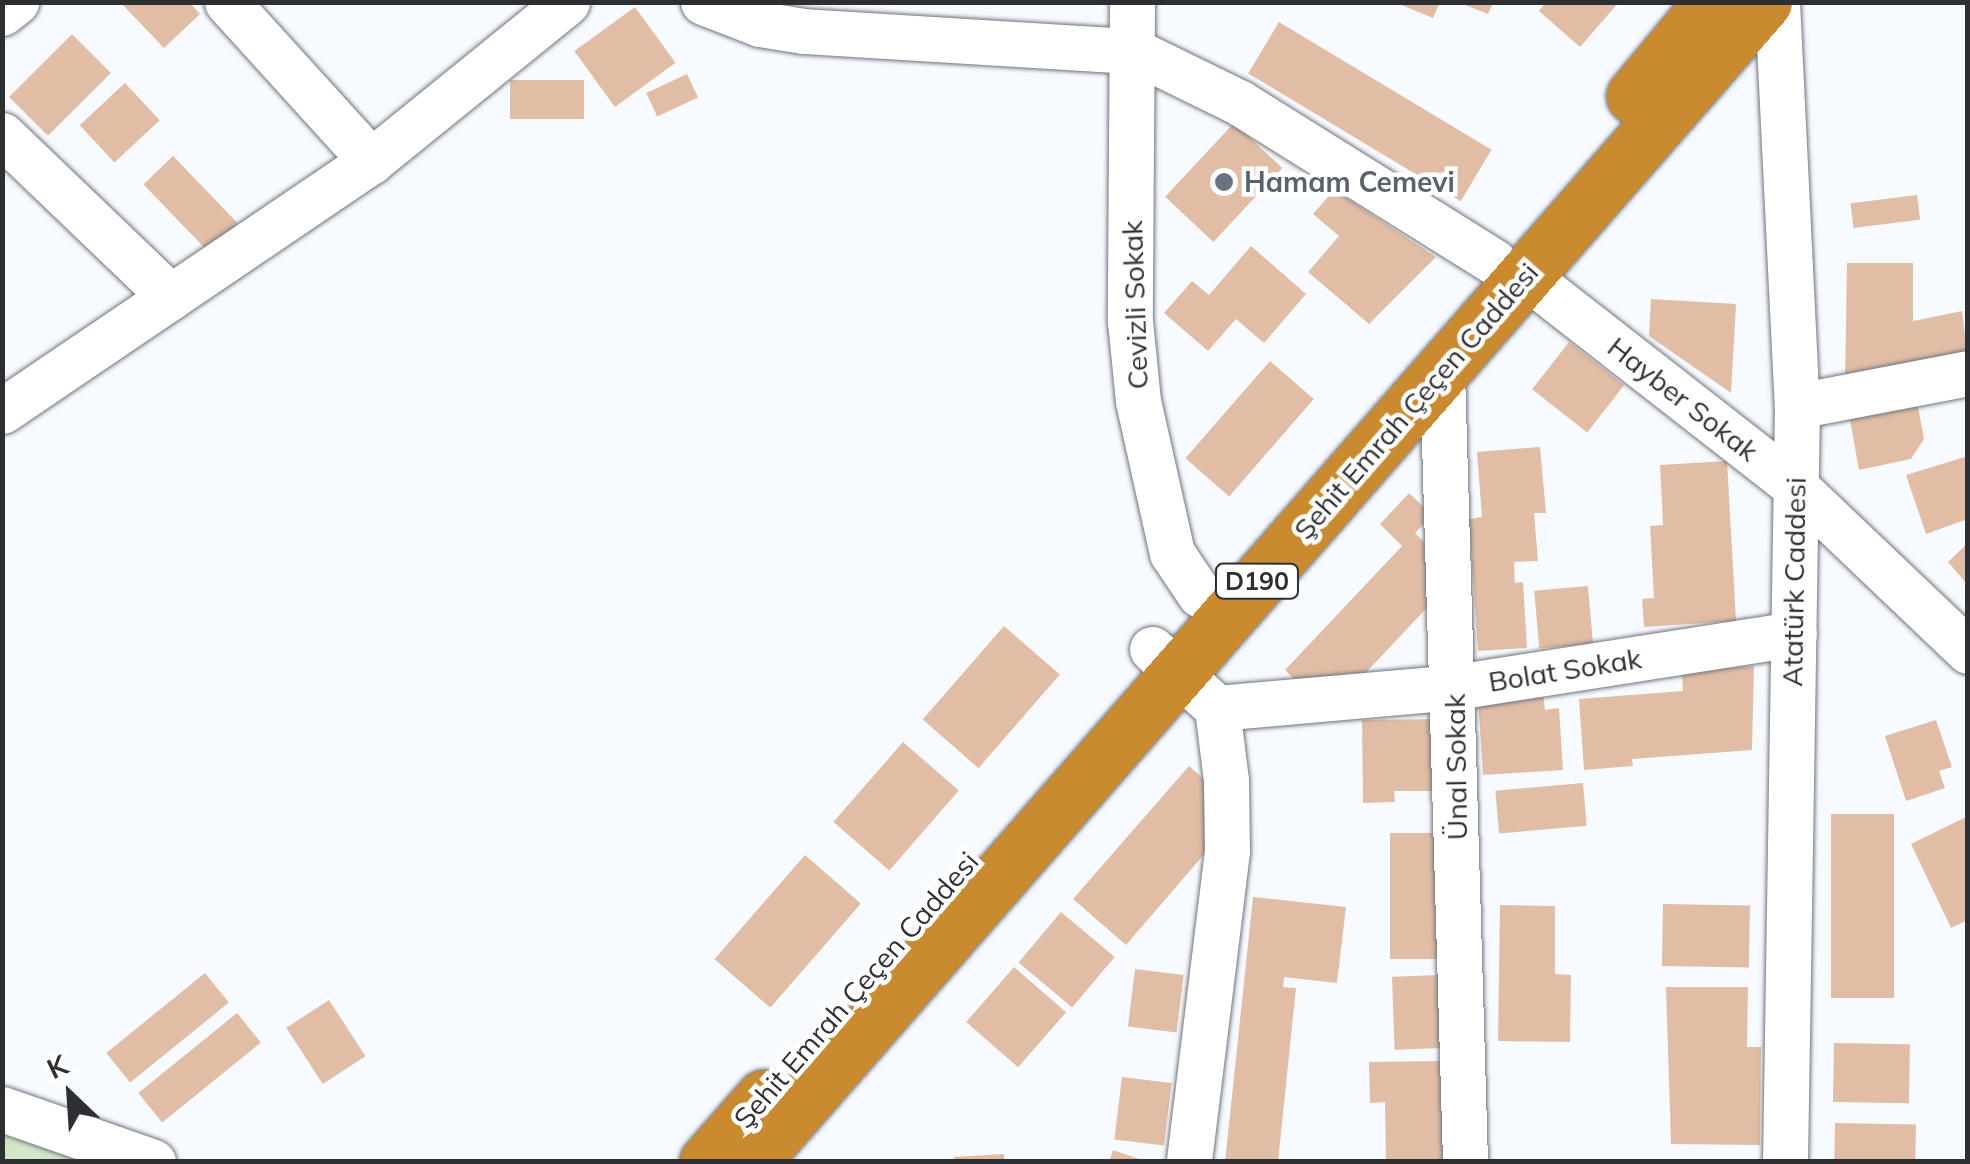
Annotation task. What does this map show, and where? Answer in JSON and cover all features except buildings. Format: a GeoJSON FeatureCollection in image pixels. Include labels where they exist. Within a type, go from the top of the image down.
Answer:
{"type":"FeatureCollection","features":[{"type":"Feature","properties":{"kind":"highway","name":"Şehit Emrah Çeçen Caddesi"},"geometry":{"type":"LineString","coordinates":[[708,1162],[1164,661],[1442,372],[1510,269],[1712,2]]}},
{"type":"Feature","properties":{"kind":"highway","name":"Şehit Emrah Çeçen Caddesi"},"geometry":{"type":"LineString","coordinates":[[751,1162],[1164,661],[1200,595],[1764,2]]}},
{"type":"Feature","properties":{"kind":"street"},"geometry":{"type":"LineString","coordinates":[[2,14],[16,2]]}},
{"type":"Feature","properties":{"kind":"street"},"geometry":{"type":"LineString","coordinates":[[226,2],[371,162]]}},
{"type":"Feature","properties":{"kind":"street"},"geometry":{"type":"LineString","coordinates":[[2,411],[371,162],[567,2]]}},
{"type":"Feature","properties":{"kind":"street"},"geometry":{"type":"LineString","coordinates":[[702,2],[760,24],[803,31],[1134,51]]}},
{"type":"Feature","properties":{"kind":"street","name":"Cevizli Sokak"},"geometry":{"type":"LineString","coordinates":[[1132,2],[1130,322],[1138,401],[1172,553],[1200,595]]}},
{"type":"Feature","properties":{"kind":"street","name":"Atatürk Caddesi"},"geometry":{"type":"LineString","coordinates":[[1777,2],[1797,406],[1785,1162]]}},
{"type":"Feature","properties":{"kind":"street","name":"Hayber Sokak"},"geometry":{"type":"LineString","coordinates":[[1134,51],[1240,102],[1510,269],[1796,487],[1968,651]]}},
{"type":"Feature","properties":{"kind":"street"},"geometry":{"type":"LineString","coordinates":[[2,134],[171,297]]}},
{"type":"Feature","properties":{"kind":"street","name":"Ünal Sokak"},"geometry":{"type":"LineString","coordinates":[[1442,372],[1455,687],[1465,1162]]}},
{"type":"Feature","properties":{"kind":"street"},"geometry":{"type":"LineString","coordinates":[[1797,406],[1968,373]]}},
{"type":"Feature","properties":{"kind":"street","name":"Bolat Sokak"},"geometry":{"type":"LineString","coordinates":[[1217,708],[1455,687],[1794,634]]}},
{"type":"Feature","properties":{"kind":"street"},"geometry":{"type":"LineString","coordinates":[[1164,661],[1217,708],[1227,851],[1189,1162]]}},
{"type":"Feature","properties":{"kind":"street"},"geometry":{"type":"LineString","coordinates":[[2,1110],[152,1162]]}},
{"type":"Feature","properties":{"kind":"green space"},"geometry":{"type":"Polygon","coordinates":[[[3,1109],[153,1162],[3,1162],[3,1109]]]}},
{"type":"Feature","properties":{"kind":"place","name":"Hamam Cemevi"},"geometry":{"type":"Point","coordinates":[1224,182]}}]}
